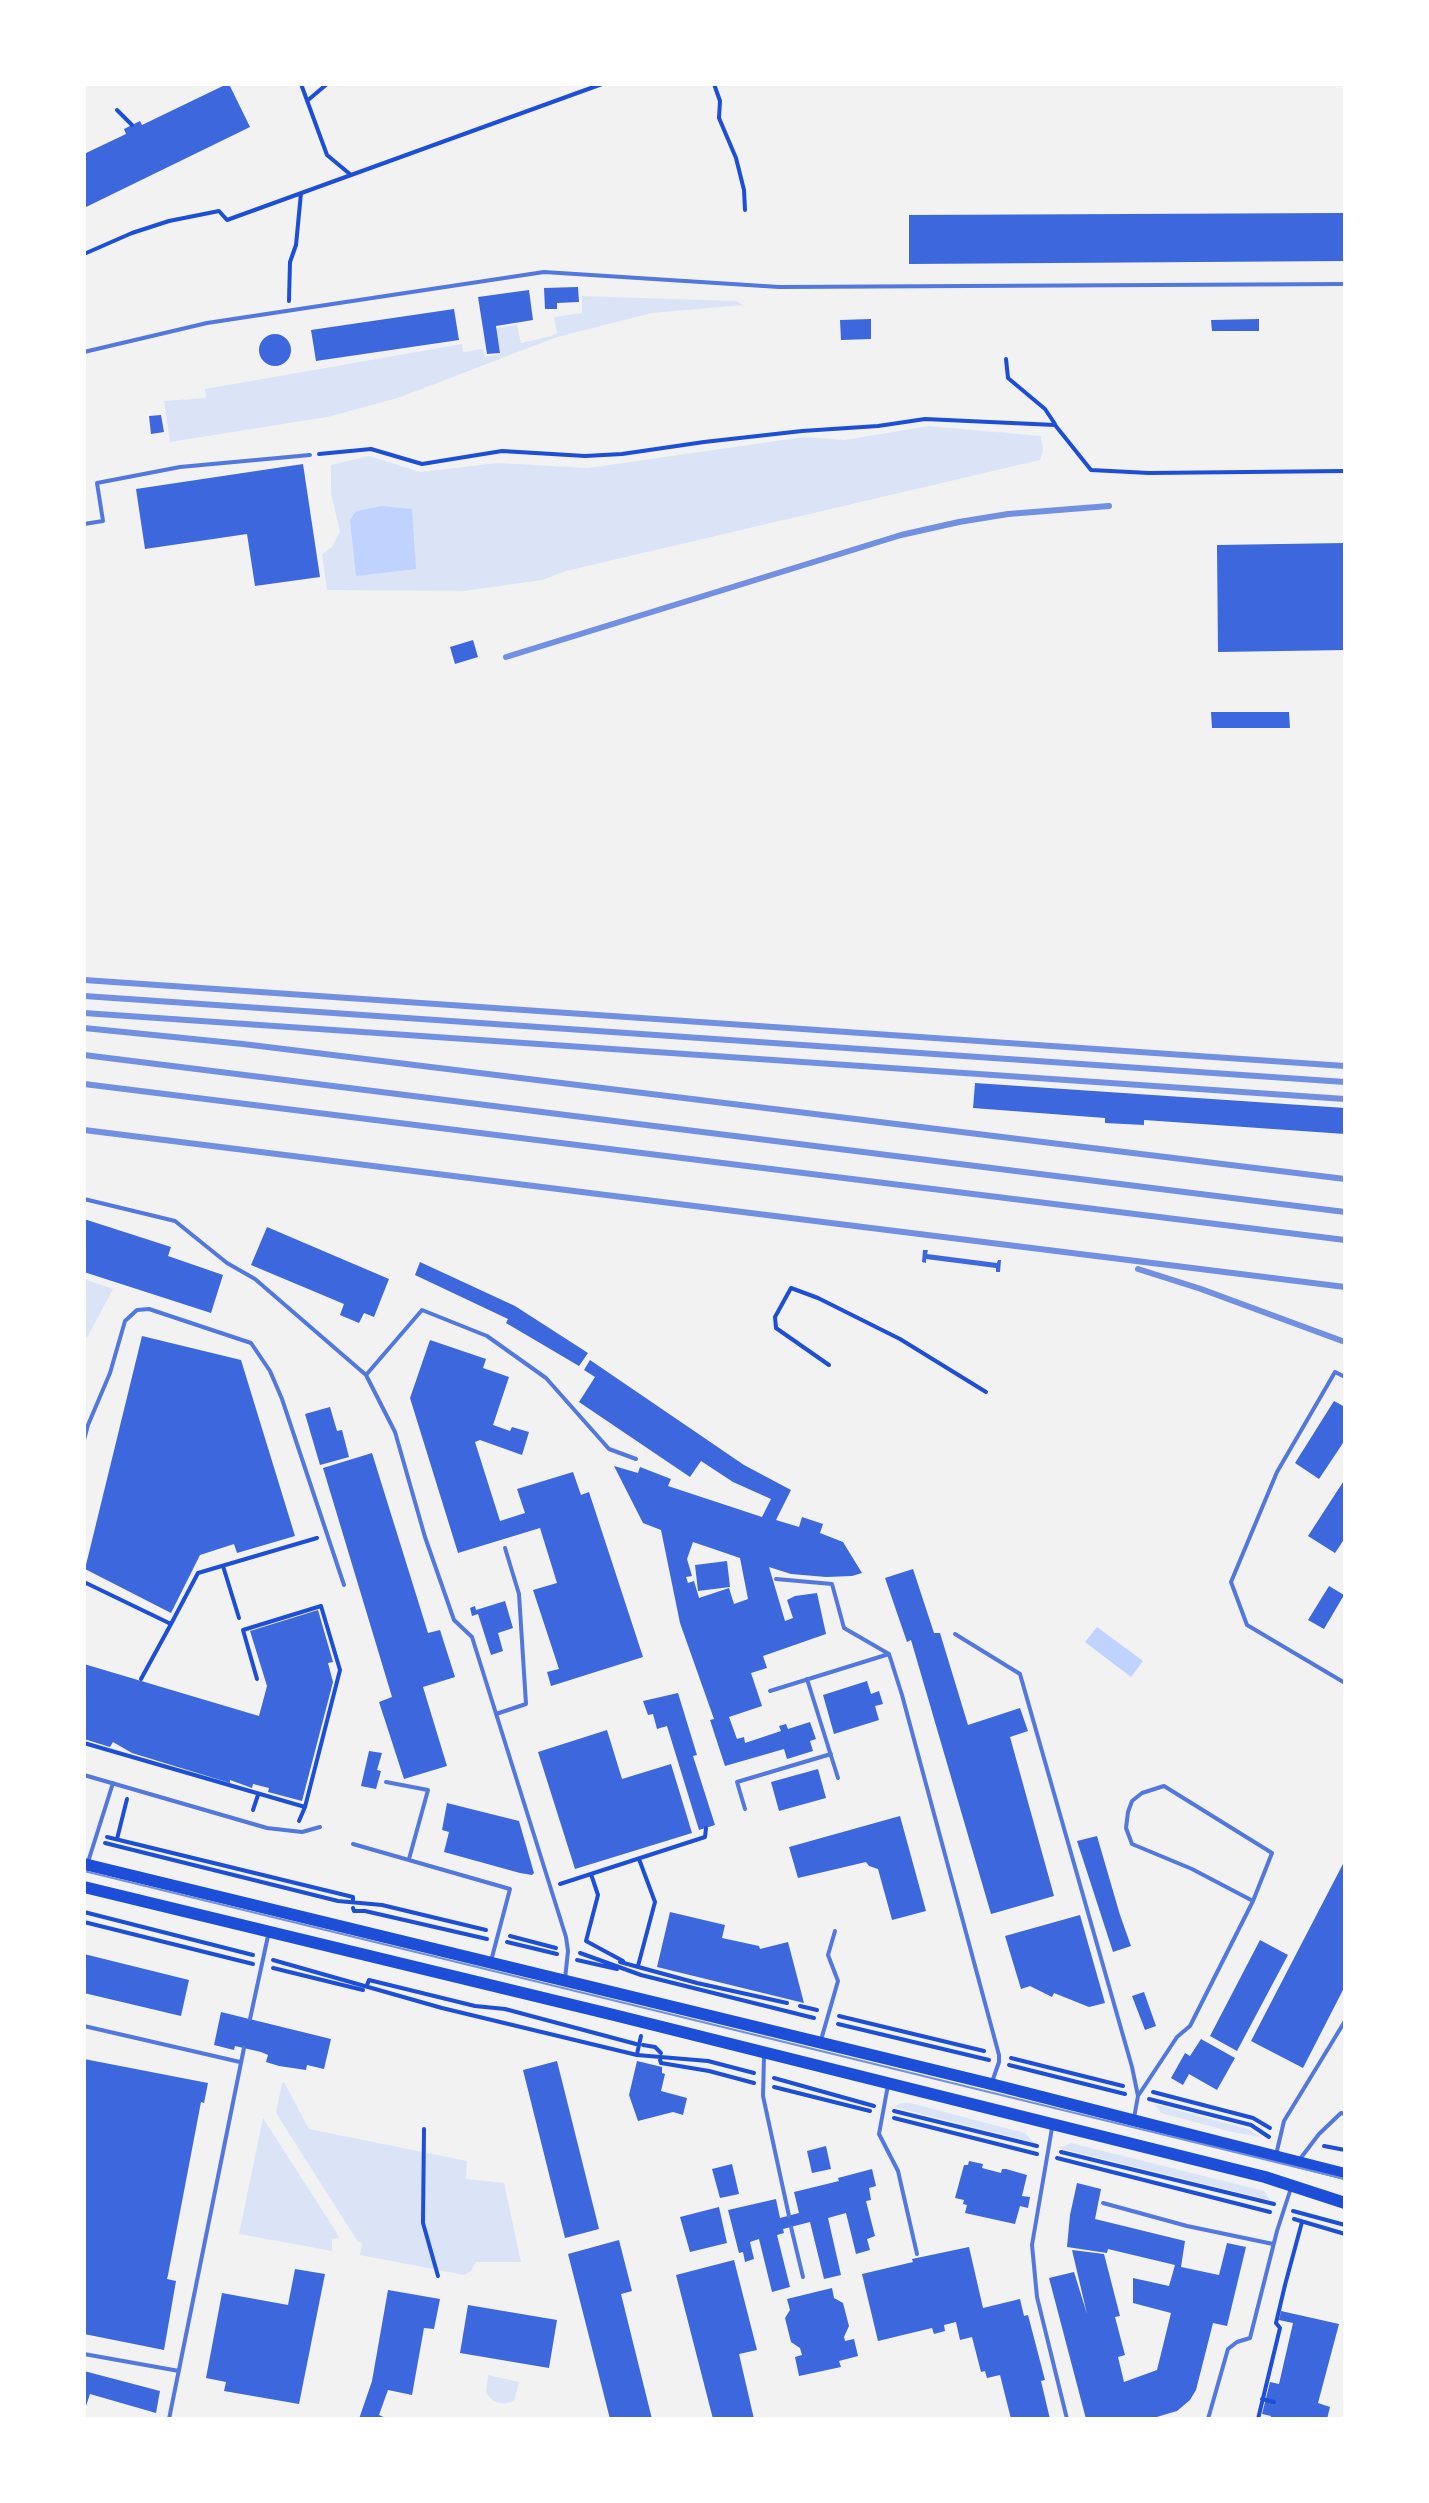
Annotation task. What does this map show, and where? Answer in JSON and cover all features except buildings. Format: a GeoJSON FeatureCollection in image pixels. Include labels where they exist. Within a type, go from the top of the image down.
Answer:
{"type":"FeatureCollection","features":[{"type":"Feature","properties":{"kind":"main road"},"geometry":{"type":"LineString","coordinates":[[86,1864],[991,2084],[1345,2174]]}},
{"type":"Feature","properties":{"kind":"main road"},"geometry":{"type":"LineString","coordinates":[[84,1887],[1053,2126],[1292,2186],[1345,2203]]}},
{"type":"Feature","properties":{"kind":"lane"},"geometry":{"type":"LineString","coordinates":[[84,352],[207,323],[544,272],[779,287],[1345,284]]}},
{"type":"Feature","properties":{"kind":"lane"},"geometry":{"type":"LineString","coordinates":[[84,524],[103,521],[97,483],[180,467],[310,455]]}},
{"type":"Feature","properties":{"kind":"lane"},"geometry":{"type":"LineString","coordinates":[[84,1199],[175,1221],[227,1263],[255,1279],[366,1375],[395,1432],[425,1537],[454,1620],[472,1637],[566,1937],[565,1981]]}},
{"type":"Feature","properties":{"kind":"lane"},"geometry":{"type":"LineString","coordinates":[[84,1440],[110,1373],[125,1321],[137,1310],[149,1309],[242,1339],[257,1349],[276,1384],[344,1585]]}},
{"type":"Feature","properties":{"kind":"lane"},"geometry":{"type":"LineString","coordinates":[[366,1375],[422,1310],[487,1336],[546,1378],[609,1449],[636,1459]]}},
{"type":"Feature","properties":{"kind":"lane"},"geometry":{"type":"LineString","coordinates":[[1344,1681],[1247,1625],[1231,1582],[1277,1472],[1335,1372],[1345,1377]]}},
{"type":"Feature","properties":{"kind":"lane"},"geometry":{"type":"LineString","coordinates":[[496,1714],[526,1704],[519,1594],[505,1548]]}},
{"type":"Feature","properties":{"kind":"lane"},"geometry":{"type":"LineString","coordinates":[[776,1579],[832,1584],[844,1628],[889,1654],[999,2055],[991,2084]]}},
{"type":"Feature","properties":{"kind":"lane"},"geometry":{"type":"LineString","coordinates":[[955,1634],[1020,1674],[1138,2096]]}},
{"type":"Feature","properties":{"kind":"lane"},"geometry":{"type":"LineString","coordinates":[[770,1691],[889,1654]]}},
{"type":"Feature","properties":{"kind":"lane"},"geometry":{"type":"LineString","coordinates":[[807,1679],[838,1778]]}},
{"type":"Feature","properties":{"kind":"lane"},"geometry":{"type":"LineString","coordinates":[[745,1809],[737,1782],[831,1754]]}},
{"type":"Feature","properties":{"kind":"lane"},"geometry":{"type":"LineString","coordinates":[[84,1775],[267,1828],[302,1832],[320,1827]]}},
{"type":"Feature","properties":{"kind":"lane"},"geometry":{"type":"LineString","coordinates":[[86,1864],[113,1782]]}},
{"type":"Feature","properties":{"kind":"lane"},"geometry":{"type":"LineString","coordinates":[[386,1782],[428,1790],[409,1859]]}},
{"type":"Feature","properties":{"kind":"lane"},"geometry":{"type":"LineString","coordinates":[[1133,2121],[1138,2096],[1177,2037],[1190,2026],[1253,1901],[1272,1853],[1164,1786],[1142,1793],[1132,1801],[1126,1828],[1132,1844],[1213,1878],[1253,1901]]}},
{"type":"Feature","properties":{"kind":"lane"},"geometry":{"type":"LineString","coordinates":[[353,1844],[510,1889],[490,1963]]}},
{"type":"Feature","properties":{"kind":"lane"},"geometry":{"type":"LineString","coordinates":[[820,2043],[838,1981],[828,1955],[835,1931]]}},
{"type":"Feature","properties":{"kind":"lane"},"geometry":{"type":"LineString","coordinates":[[250,2019],[269,1932]]}},
{"type":"Feature","properties":{"kind":"lane"},"geometry":{"type":"LineString","coordinates":[[1275,2157],[1284,2121],[1345,2021]]}},
{"type":"Feature","properties":{"kind":"lane"},"geometry":{"type":"LineString","coordinates":[[84,2026],[240,2062]]}},
{"type":"Feature","properties":{"kind":"lane"},"geometry":{"type":"LineString","coordinates":[[169,2419],[244,2048]]}},
{"type":"Feature","properties":{"kind":"lane"},"geometry":{"type":"LineString","coordinates":[[765,2054],[763,2096],[789,2216]]}},
{"type":"Feature","properties":{"kind":"lane"},"geometry":{"type":"LineString","coordinates":[[888,2085],[879,2134],[898,2171],[917,2254]]}},
{"type":"Feature","properties":{"kind":"lane"},"geometry":{"type":"LineString","coordinates":[[1297,2163],[1319,2134],[1344,2111]]}},
{"type":"Feature","properties":{"kind":"lane"},"geometry":{"type":"LineString","coordinates":[[1053,2126],[1032,2245],[1037,2297],[1067,2419]]}},
{"type":"Feature","properties":{"kind":"lane"},"geometry":{"type":"LineString","coordinates":[[1208,2419],[1228,2349],[1250,2338],[1273,2244],[1292,2186]]}},
{"type":"Feature","properties":{"kind":"lane"},"geometry":{"type":"LineString","coordinates":[[1103,2203],[1187,2226],[1273,2244]]}},
{"type":"Feature","properties":{"kind":"lane"},"geometry":{"type":"LineString","coordinates":[[791,2227],[803,2277]]}},
{"type":"Feature","properties":{"kind":"lane"},"geometry":{"type":"LineString","coordinates":[[84,2354],[179,2371]]}},
{"type":"Feature","properties":{"kind":"path"},"geometry":{"type":"LineString","coordinates":[[301,84],[327,155],[351,175]]}},
{"type":"Feature","properties":{"kind":"path"},"geometry":{"type":"LineString","coordinates":[[307,101],[327,84]]}},
{"type":"Feature","properties":{"kind":"path"},"geometry":{"type":"LineString","coordinates":[[581,84],[581,91]]}},
{"type":"Feature","properties":{"kind":"path"},"geometry":{"type":"LineString","coordinates":[[84,254],[132,233],[192,216],[219,211],[227,220],[602,84]]}},
{"type":"Feature","properties":{"kind":"path"},"geometry":{"type":"LineString","coordinates":[[714,84],[720,101],[719,118],[736,158],[744,190],[745,210]]}},
{"type":"Feature","properties":{"kind":"path"},"geometry":{"type":"LineString","coordinates":[[117,110],[132,125]]}},
{"type":"Feature","properties":{"kind":"path"},"geometry":{"type":"LineString","coordinates":[[289,310],[290,262],[296,245],[301,193]]}},
{"type":"Feature","properties":{"kind":"path"},"geometry":{"type":"LineString","coordinates":[[1006,359],[1008,378],[1045,409],[1091,470],[1149,473],[1345,471]]}},
{"type":"Feature","properties":{"kind":"path"},"geometry":{"type":"LineString","coordinates":[[310,455],[371,449],[422,464],[502,451],[585,456],[622,454],[704,442],[925,419],[1055,425]]}},
{"type":"Feature","properties":{"kind":"path"},"geometry":{"type":"LineString","coordinates":[[829,1365],[776,1328],[775,1317],[791,1288],[900,1339],[986,1392]]}},
{"type":"Feature","properties":{"kind":"path"},"geometry":{"type":"LineString","coordinates":[[141,1679],[198,1573],[327,1535]]}},
{"type":"Feature","properties":{"kind":"path"},"geometry":{"type":"LineString","coordinates":[[223,1566],[239,1618]]}},
{"type":"Feature","properties":{"kind":"path"},"geometry":{"type":"LineString","coordinates":[[84,1582],[171,1624]]}},
{"type":"Feature","properties":{"kind":"path"},"geometry":{"type":"LineString","coordinates":[[257,1679],[243,1630],[321,1606],[340,1670],[300,1821],[284,1817]]}},
{"type":"Feature","properties":{"kind":"path"},"geometry":{"type":"LineString","coordinates":[[84,1743],[305,1807]]}},
{"type":"Feature","properties":{"kind":"path"},"geometry":{"type":"LineString","coordinates":[[117,1839],[130,1788]]}},
{"type":"Feature","properties":{"kind":"path"},"geometry":{"type":"LineString","coordinates":[[253,1810],[258,1795]]}},
{"type":"Feature","properties":{"kind":"path"},"geometry":{"type":"LineString","coordinates":[[550,1887],[705,1837],[706,1828]]}},
{"type":"Feature","properties":{"kind":"path"},"geometry":{"type":"LineString","coordinates":[[353,1900],[353,1897],[117,1839],[104,1839],[338,1901],[382,1905],[492,1932]]}},
{"type":"Feature","properties":{"kind":"path"},"geometry":{"type":"LineString","coordinates":[[638,1966],[655,1902],[639,1859]]}},
{"type":"Feature","properties":{"kind":"path"},"geometry":{"type":"LineString","coordinates":[[591,1874],[598,1895],[586,1941],[622,1962],[671,1977],[787,2003]]}},
{"type":"Feature","properties":{"kind":"path"},"geometry":{"type":"LineString","coordinates":[[353,1908],[354,1911],[489,1939]]}},
{"type":"Feature","properties":{"kind":"path"},"geometry":{"type":"LineString","coordinates":[[84,1912],[250,1954]]}},
{"type":"Feature","properties":{"kind":"path"},"geometry":{"type":"LineString","coordinates":[[84,1922],[248,1963]]}},
{"type":"Feature","properties":{"kind":"path"},"geometry":{"type":"LineString","coordinates":[[506,1938],[554,1950]]}},
{"type":"Feature","properties":{"kind":"path"},"geometry":{"type":"LineString","coordinates":[[581,1953],[641,1975],[817,2018]]}},
{"type":"Feature","properties":{"kind":"path"},"geometry":{"type":"LineString","coordinates":[[277,1961],[442,2008],[637,2055],[708,2061],[757,2074]]}},
{"type":"Feature","properties":{"kind":"path"},"geometry":{"type":"LineString","coordinates":[[583,1962],[617,1969]]}},
{"type":"Feature","properties":{"kind":"path"},"geometry":{"type":"LineString","coordinates":[[274,1968],[365,1987],[369,1980],[475,2006],[505,2009],[636,2044]]}},
{"type":"Feature","properties":{"kind":"path"},"geometry":{"type":"LineString","coordinates":[[800,2006],[821,2011]]}},
{"type":"Feature","properties":{"kind":"path"},"geometry":{"type":"LineString","coordinates":[[837,2015],[984,2051]]}},
{"type":"Feature","properties":{"kind":"path"},"geometry":{"type":"LineString","coordinates":[[835,2023],[980,2058]]}},
{"type":"Feature","properties":{"kind":"path"},"geometry":{"type":"LineString","coordinates":[[637,2055],[641,2034]]}},
{"type":"Feature","properties":{"kind":"path"},"geometry":{"type":"LineString","coordinates":[[643,2045],[655,2047],[661,2053]]}},
{"type":"Feature","properties":{"kind":"path"},"geometry":{"type":"LineString","coordinates":[[1009,2057],[1124,2086]]}},
{"type":"Feature","properties":{"kind":"path"},"geometry":{"type":"LineString","coordinates":[[660,2060],[661,2063],[709,2071],[756,2084]]}},
{"type":"Feature","properties":{"kind":"path"},"geometry":{"type":"LineString","coordinates":[[1012,2065],[1123,2093]]}},
{"type":"Feature","properties":{"kind":"path"},"geometry":{"type":"LineString","coordinates":[[774,2078],[873,2106]]}},
{"type":"Feature","properties":{"kind":"path"},"geometry":{"type":"LineString","coordinates":[[769,2087],[873,2112]]}},
{"type":"Feature","properties":{"kind":"path"},"geometry":{"type":"LineString","coordinates":[[1151,2092],[1253,2118],[1273,2129]]}},
{"type":"Feature","properties":{"kind":"path"},"geometry":{"type":"LineString","coordinates":[[1149,2099],[1251,2125],[1268,2137]]}},
{"type":"Feature","properties":{"kind":"path"},"geometry":{"type":"LineString","coordinates":[[890,2110],[1037,2146]]}},
{"type":"Feature","properties":{"kind":"path"},"geometry":{"type":"LineString","coordinates":[[889,2116],[1036,2154]]}},
{"type":"Feature","properties":{"kind":"path"},"geometry":{"type":"LineString","coordinates":[[424,2129],[423,2223],[438,2276]]}},
{"type":"Feature","properties":{"kind":"path"},"geometry":{"type":"LineString","coordinates":[[1322,2145],[1345,2150]]}},
{"type":"Feature","properties":{"kind":"path"},"geometry":{"type":"LineString","coordinates":[[1055,2151],[1273,2204]]}},
{"type":"Feature","properties":{"kind":"path"},"geometry":{"type":"LineString","coordinates":[[1052,2157],[1272,2212]]}},
{"type":"Feature","properties":{"kind":"path"},"geometry":{"type":"LineString","coordinates":[[1293,2211],[1345,2225]]}},
{"type":"Feature","properties":{"kind":"path"},"geometry":{"type":"LineString","coordinates":[[1289,2218],[1345,2234]]}},
{"type":"Feature","properties":{"kind":"path"},"geometry":{"type":"LineString","coordinates":[[1258,2419],[1280,2328],[1276,2323],[1302,2222]]}},
{"type":"Feature","properties":{"kind":"path"},"geometry":{"type":"LineString","coordinates":[[1262,2399],[1274,2402]]}},
{"type":"Feature","properties":{"kind":"shaded area"},"geometry":{"type":"Polygon","coordinates":[[[582,296],[736,301],[743,305],[652,313],[557,337],[398,398],[327,417],[170,442],[164,401],[206,398],[205,389],[462,344],[463,352],[483,349],[485,357],[500,354],[496,328],[517,325],[521,343],[551,336],[557,333],[554,317],[582,313],[582,296]]]}},
{"type":"Feature","properties":{"kind":"shaded area"},"geometry":{"type":"Polygon","coordinates":[[[929,426],[1041,436],[1043,451],[1040,460],[566,571],[542,580],[464,591],[327,590],[322,554],[332,547],[340,531],[331,494],[331,465],[369,456],[420,472],[498,463],[588,468],[804,437],[844,440],[929,426]]]}},
{"type":"Feature","properties":{"kind":"shaded area"},"geometry":{"type":"Polygon","coordinates":[[[84,1279],[113,1289],[87,1338],[84,1337],[84,1279]]]}},
{"type":"Feature","properties":{"kind":"shaded area"},"geometry":{"type":"Polygon","coordinates":[[[284,2082],[309,2129],[467,2161],[466,2179],[504,2183],[521,2262],[476,2262],[471,2271],[464,2275],[360,2255],[362,2243],[358,2242],[276,2113],[284,2082]]]}},
{"type":"Feature","properties":{"kind":"shaded area"},"geometry":{"type":"Polygon","coordinates":[[[901,2103],[1025,2133],[1033,2142],[894,2107],[901,2103]]]}},
{"type":"Feature","properties":{"kind":"shaded area"},"geometry":{"type":"Polygon","coordinates":[[[1154,2104],[1248,2129],[1261,2137],[1161,2113],[1154,2104]]]}},
{"type":"Feature","properties":{"kind":"shaded area"},"geometry":{"type":"Polygon","coordinates":[[[263,2118],[335,2230],[339,2238],[332,2239],[332,2251],[239,2234],[263,2118]]]}},
{"type":"Feature","properties":{"kind":"shaded area"},"geometry":{"type":"Polygon","coordinates":[[[1071,2143],[1264,2191],[1270,2200],[1059,2148],[1071,2143]]]}},
{"type":"Feature","properties":{"kind":"shaded area"},"geometry":{"type":"Polygon","coordinates":[[[488,2375],[519,2382],[514,2401],[504,2404],[493,2401],[486,2393],[488,2375]]]}},
{"type":"Feature","properties":{"kind":"water"},"geometry":{"type":"Polygon","coordinates":[[[382,506],[412,509],[416,569],[356,576],[350,520],[356,511],[382,506]]]}},
{"type":"Feature","properties":{"kind":"water"},"geometry":{"type":"Polygon","coordinates":[[[1097,1627],[1143,1661],[1131,1677],[1085,1642],[1097,1627]]]}},
{"type":"Feature","properties":{"kind":"tram line"},"geometry":{"type":"LineString","coordinates":[[84,1871],[1345,2179]]}},
{"type":"Feature","properties":{"kind":"railway"},"geometry":{"type":"LineString","coordinates":[[506,657],[901,535],[1008,514],[1109,506]]}},
{"type":"Feature","properties":{"kind":"railway"},"geometry":{"type":"LineString","coordinates":[[84,980],[1345,1066]]}},
{"type":"Feature","properties":{"kind":"railway"},"geometry":{"type":"LineString","coordinates":[[84,996],[1345,1082]]}},
{"type":"Feature","properties":{"kind":"railway"},"geometry":{"type":"LineString","coordinates":[[84,1013],[1345,1099]]}},
{"type":"Feature","properties":{"kind":"railway"},"geometry":{"type":"LineString","coordinates":[[84,1028],[243,1044],[1345,1179]]}},
{"type":"Feature","properties":{"kind":"railway"},"geometry":{"type":"LineString","coordinates":[[84,1055],[1345,1212]]}},
{"type":"Feature","properties":{"kind":"railway"},"geometry":{"type":"LineString","coordinates":[[84,1084],[1345,1240]]}},
{"type":"Feature","properties":{"kind":"railway"},"geometry":{"type":"LineString","coordinates":[[84,1130],[1345,1287]]}},
{"type":"Feature","properties":{"kind":"railway"},"geometry":{"type":"LineString","coordinates":[[1138,1269],[1345,1342]]}}]}
